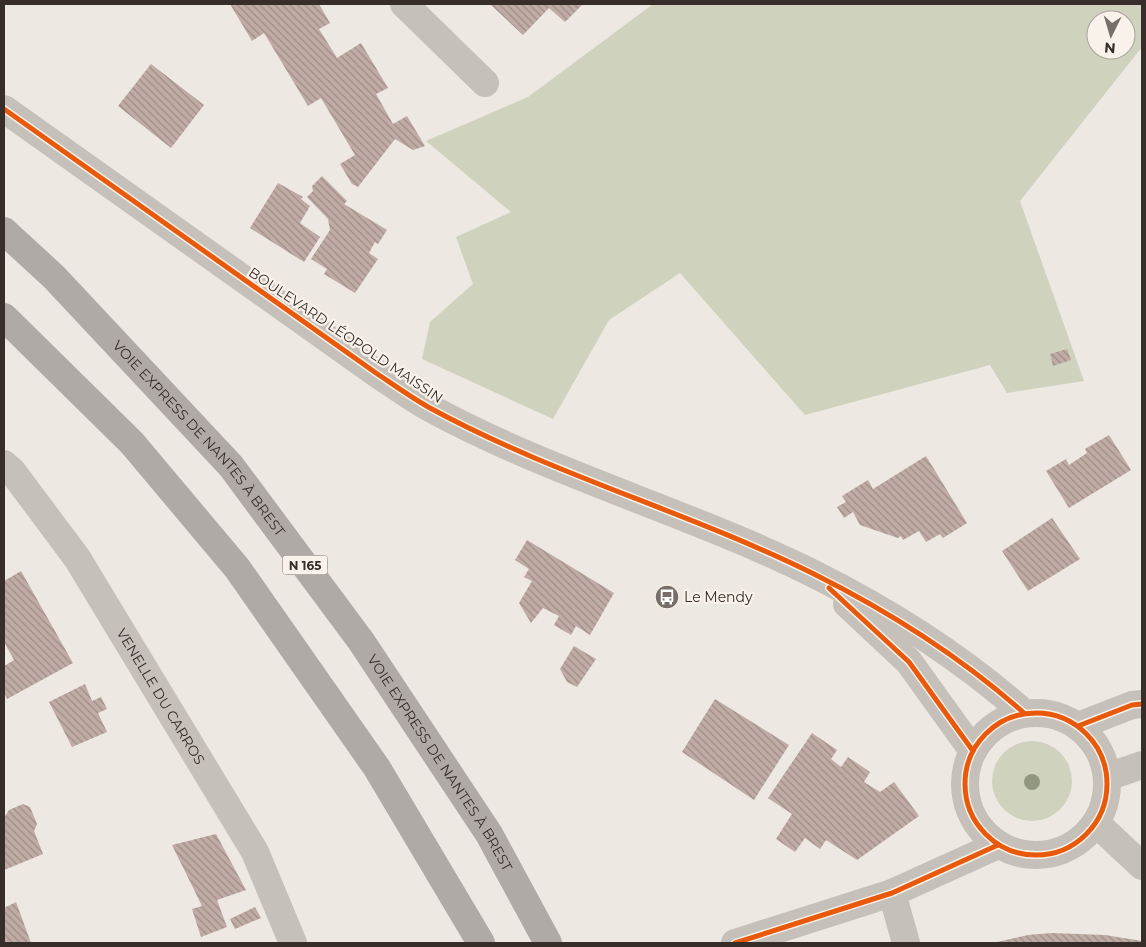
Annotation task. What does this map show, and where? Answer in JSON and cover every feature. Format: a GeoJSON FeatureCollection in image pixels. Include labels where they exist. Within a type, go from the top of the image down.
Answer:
{"type":"FeatureCollection","features":[{"type":"Feature","properties":{"kind":"highway","name":"VOIE EXPRESS DE NANTES À BREST"},"geometry":{"type":"LineString","coordinates":[[4,231],[54,277],[231,466],[361,641],[489,834],[548,943]]}},
{"type":"Feature","properties":{"kind":"highway"},"geometry":{"type":"LineString","coordinates":[[4,317],[132,443],[237,568],[377,768],[481,943]]}},
{"type":"Feature","properties":{"kind":"street"},"geometry":{"type":"LineString","coordinates":[[404,4],[485,83]]}},
{"type":"Feature","properties":{"kind":"street","name":"BOULEVARD LÉOPOLD MAISSIN"},"geometry":{"type":"LineString","coordinates":[[4,109],[368,367],[429,407],[485,436],[563,470],[726,535],[814,574],[912,628],[982,677],[1024,713]]}},
{"type":"Feature","properties":{"kind":"street","name":"VENELLE DU CARROS"},"geometry":{"type":"LineString","coordinates":[[4,464],[12,471],[77,558],[255,852],[293,943]]}},
{"type":"Feature","properties":{"kind":"street","name":"BOULEVARD LÉOPOLD MAISSIN"},"geometry":{"type":"LineString","coordinates":[[814,574],[909,662],[973,751]]}},
{"type":"Feature","properties":{"kind":"street"},"geometry":{"type":"LineString","coordinates":[[1078,726],[1132,705],[1142,704]]}},
{"type":"Feature","properties":{"kind":"street"},"geometry":{"type":"LineString","coordinates":[[1024,713],[1052,715],[1078,726],[1092,740],[1102,757],[1107,777],[1106,801],[1096,823],[1080,841],[1058,852],[1027,855],[998,844],[981,831],[970,812],[964,792],[966,771],[973,751],[992,729],[1004,720],[1024,713]]}},
{"type":"Feature","properties":{"kind":"street"},"geometry":{"type":"LineString","coordinates":[[1107,777],[1142,765]]}},
{"type":"Feature","properties":{"kind":"street"},"geometry":{"type":"LineString","coordinates":[[1096,823],[1142,866]]}},
{"type":"Feature","properties":{"kind":"street"},"geometry":{"type":"LineString","coordinates":[[735,943],[892,892],[998,844]]}},
{"type":"Feature","properties":{"kind":"street"},"geometry":{"type":"LineString","coordinates":[[892,892],[906,943]]}},
{"type":"Feature","properties":{"kind":"green space"},"geometry":{"type":"Polygon","coordinates":[[[653,4],[1142,4],[1142,47],[1136,55],[1136,10],[1086,10],[1086,60],[1132,60],[1020,201],[1084,381],[1007,393],[990,365],[805,415],[680,273],[609,320],[553,419],[422,359],[430,322],[473,284],[456,237],[511,212],[426,141],[528,97],[653,4]]]}},
{"type":"Feature","properties":{"kind":"green space"},"geometry":{"type":"Polygon","coordinates":[[[1024,741],[1040,741],[1061,752],[1072,773],[1072,789],[1061,810],[1040,821],[1024,821],[1010,815],[998,803],[992,789],[992,773],[998,759],[1010,747],[1024,741]]]}},
{"type":"Feature","properties":{"kind":"building"},"geometry":{"type":"Polygon","coordinates":[[[230,4],[319,4],[330,23],[319,29],[337,58],[361,43],[388,88],[376,94],[393,124],[407,116],[425,146],[413,150],[395,139],[358,187],[352,184],[340,164],[355,155],[321,98],[308,106],[264,33],[252,41],[230,4]]]}},
{"type":"Feature","properties":{"kind":"building"},"geometry":{"type":"Polygon","coordinates":[[[490,4],[583,4],[565,22],[549,8],[523,35],[490,4]]]}},
{"type":"Feature","properties":{"kind":"building"},"geometry":{"type":"Polygon","coordinates":[[[151,64],[204,105],[171,148],[118,106],[151,64]]]}},
{"type":"Feature","properties":{"kind":"building"},"geometry":{"type":"Polygon","coordinates":[[[322,176],[347,201],[344,204],[387,230],[378,244],[375,242],[369,253],[378,259],[355,293],[324,274],[327,269],[311,259],[330,230],[328,219],[307,197],[313,191],[312,186],[322,176]]]}},
{"type":"Feature","properties":{"kind":"building"},"geometry":{"type":"Polygon","coordinates":[[[278,183],[303,197],[301,199],[310,206],[300,223],[320,237],[304,262],[250,228],[278,183]]]}},
{"type":"Feature","properties":{"kind":"building"},"geometry":{"type":"Polygon","coordinates":[[[1067,349],[1071,360],[1053,366],[1050,354],[1067,349]]]}},
{"type":"Feature","properties":{"kind":"building"},"geometry":{"type":"Polygon","coordinates":[[[1109,435],[1131,470],[1069,508],[1046,471],[1066,459],[1069,465],[1087,453],[1085,449],[1109,435]]]}},
{"type":"Feature","properties":{"kind":"building"},"geometry":{"type":"Polygon","coordinates":[[[926,456],[967,523],[943,538],[940,534],[926,542],[919,531],[903,540],[901,536],[898,538],[860,525],[853,512],[844,518],[837,507],[846,502],[842,496],[868,480],[873,489],[926,456]]]}},
{"type":"Feature","properties":{"kind":"building"},"geometry":{"type":"Polygon","coordinates":[[[1052,518],[1080,559],[1028,591],[1002,551],[1052,518]]]}},
{"type":"Feature","properties":{"kind":"building"},"geometry":{"type":"Polygon","coordinates":[[[527,540],[614,593],[590,635],[576,626],[571,635],[554,625],[559,616],[543,608],[531,623],[519,603],[532,581],[524,577],[529,569],[515,560],[527,540]]]}},
{"type":"Feature","properties":{"kind":"building"},"geometry":{"type":"Polygon","coordinates":[[[21,571],[73,663],[7,699],[4,692],[4,666],[14,660],[4,642],[4,581],[21,571]]]}},
{"type":"Feature","properties":{"kind":"building"},"geometry":{"type":"Polygon","coordinates":[[[574,646],[596,659],[577,687],[567,682],[560,669],[574,646]]]}},
{"type":"Feature","properties":{"kind":"building"},"geometry":{"type":"Polygon","coordinates":[[[85,684],[92,701],[101,697],[107,709],[98,713],[107,732],[72,747],[49,702],[85,684]]]}},
{"type":"Feature","properties":{"kind":"building"},"geometry":{"type":"Polygon","coordinates":[[[715,699],[789,745],[754,800],[682,752],[715,699]]]}},
{"type":"Feature","properties":{"kind":"building"},"geometry":{"type":"Polygon","coordinates":[[[812,733],[837,750],[831,759],[841,767],[848,757],[870,772],[864,782],[880,792],[894,782],[919,816],[857,860],[826,840],[820,849],[805,838],[795,852],[776,839],[792,814],[768,798],[812,733]]]}},
{"type":"Feature","properties":{"kind":"building"},"geometry":{"type":"Polygon","coordinates":[[[23,804],[30,807],[37,824],[34,831],[43,854],[4,870],[4,818],[9,810],[23,804]]]}},
{"type":"Feature","properties":{"kind":"building"},"geometry":{"type":"Polygon","coordinates":[[[216,834],[246,890],[217,900],[227,927],[201,937],[192,909],[202,906],[172,845],[216,834]]]}},
{"type":"Feature","properties":{"kind":"building"},"geometry":{"type":"Polygon","coordinates":[[[16,902],[31,943],[4,943],[4,908],[16,902]]]}},
{"type":"Feature","properties":{"kind":"building"},"geometry":{"type":"Polygon","coordinates":[[[255,907],[261,918],[235,929],[230,919],[255,907]]]}},
{"type":"Feature","properties":{"kind":"building"},"geometry":{"type":"Polygon","coordinates":[[[1051,933],[1105,935],[1142,941],[1142,943],[993,943],[1028,935],[1051,933]]]}},
{"type":"Feature","properties":{"kind":"cycle path"},"geometry":{"type":"LineString","coordinates":[[4,109],[376,373],[423,404],[477,432],[524,453],[719,531],[814,574],[870,604],[950,654],[1024,713]]}},
{"type":"Feature","properties":{"kind":"cycle path"},"geometry":{"type":"LineString","coordinates":[[829,588],[909,662],[973,751]]}},
{"type":"Feature","properties":{"kind":"cycle path"},"geometry":{"type":"LineString","coordinates":[[1078,726],[1132,705],[1142,704]]}},
{"type":"Feature","properties":{"kind":"cycle path"},"geometry":{"type":"LineString","coordinates":[[1036,713],[1050,714],[1063,718],[1086,734],[1102,757],[1106,770],[1107,784],[1106,798],[1102,811],[1086,834],[1063,850],[1050,854],[1036,855],[1022,854],[1009,850],[986,834],[970,811],[966,798],[965,784],[966,770],[970,757],[986,734],[1009,718],[1022,714],[1036,713]]}},
{"type":"Feature","properties":{"kind":"cycle path"},"geometry":{"type":"LineString","coordinates":[[735,943],[892,893],[998,845]]}},
{"type":"Feature","properties":{"kind":"place","name":"Le Mendy"},"geometry":{"type":"Point","coordinates":[667,597]}}]}
